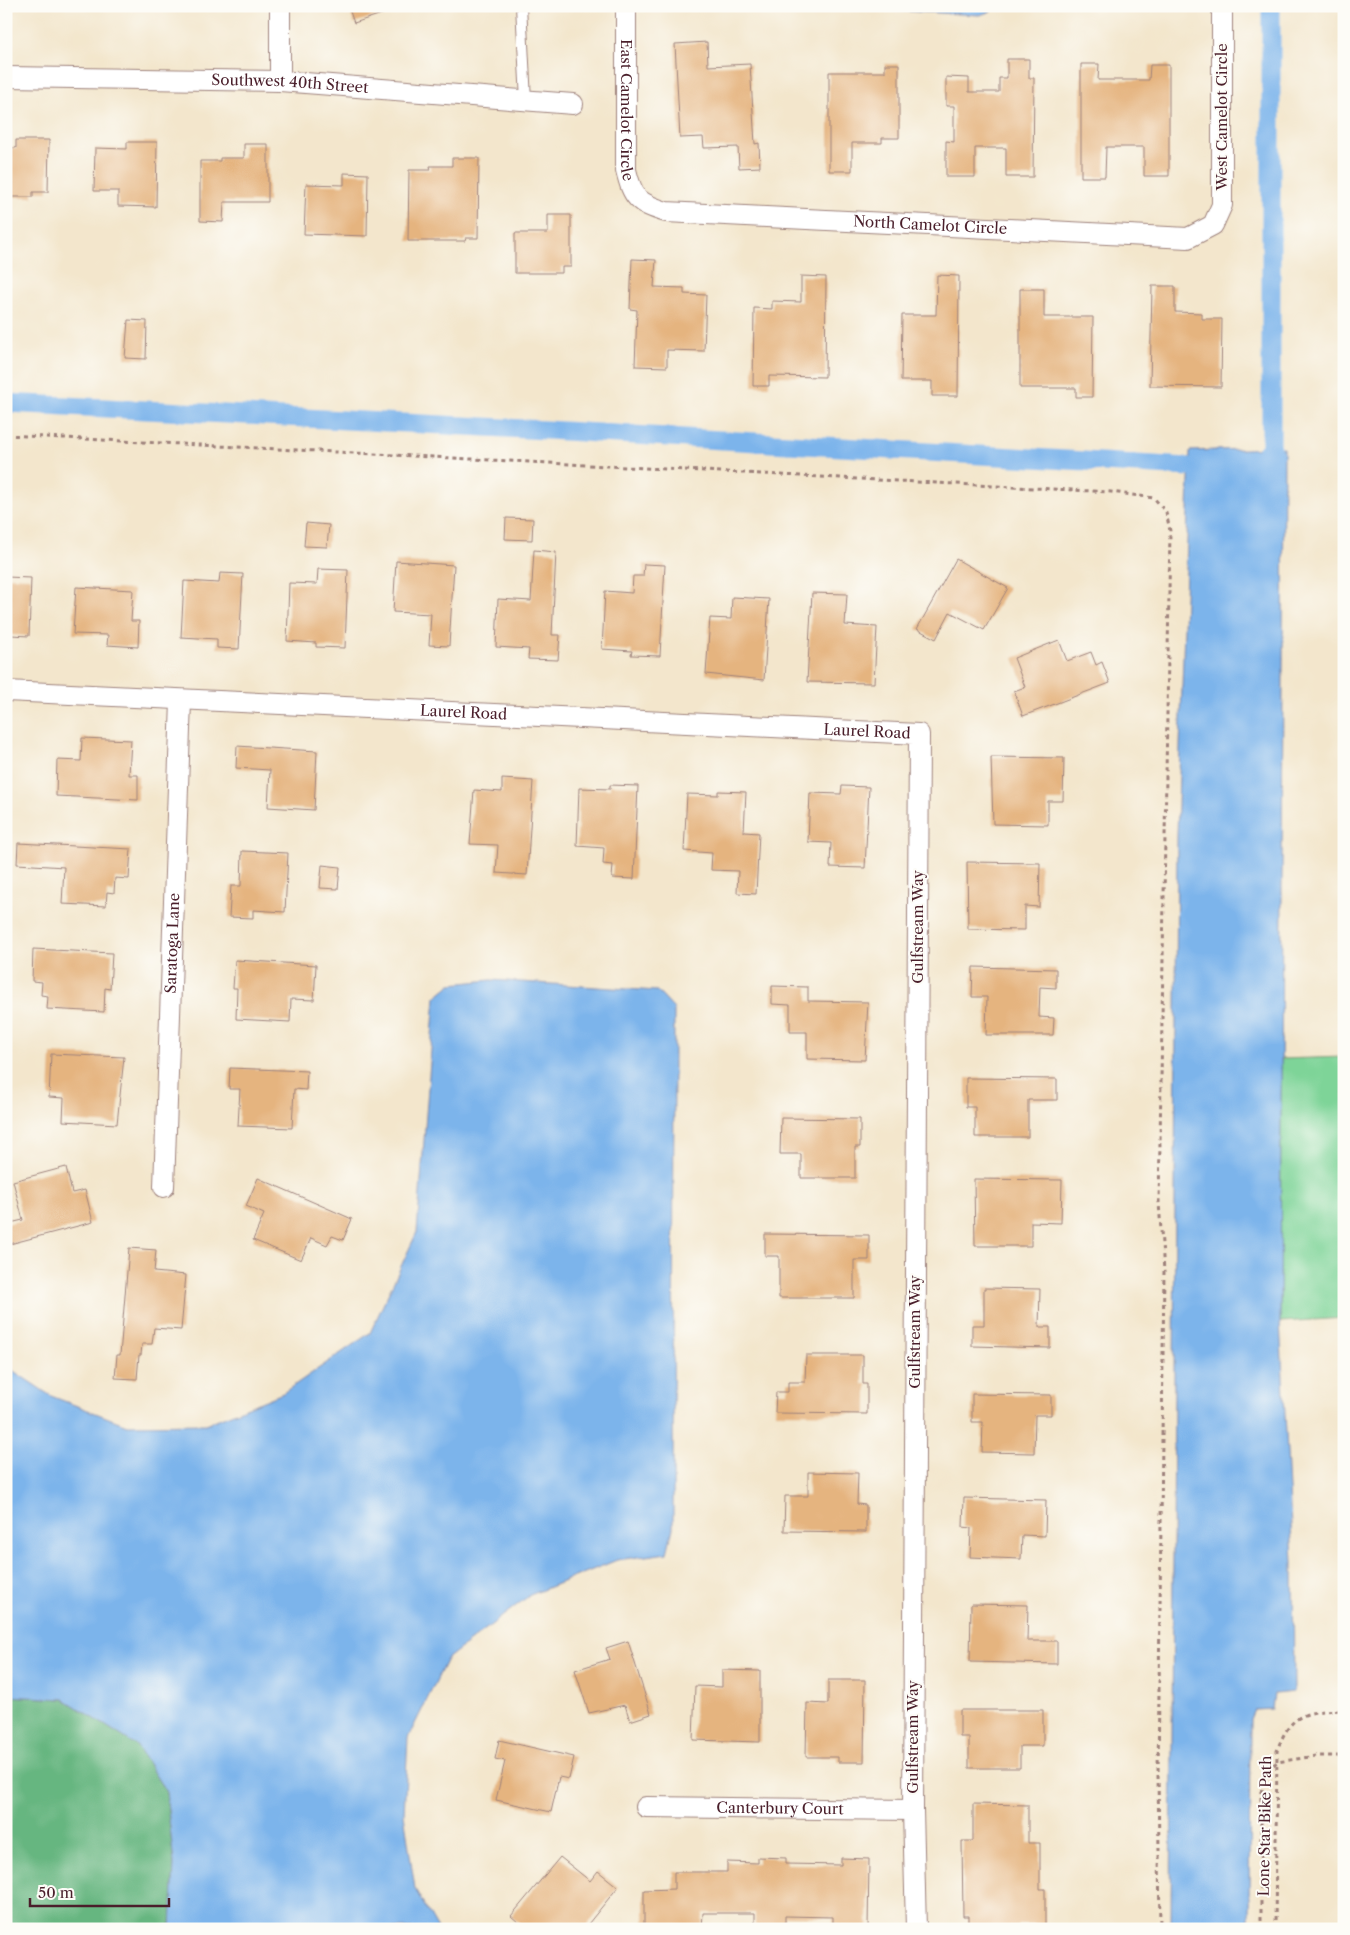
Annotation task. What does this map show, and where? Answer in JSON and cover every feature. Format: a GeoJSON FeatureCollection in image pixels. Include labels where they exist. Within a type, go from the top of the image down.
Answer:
{"type":"FeatureCollection","features":[{"type":"Feature","properties":{"kind":"street"},"geometry":{"type":"LineString","coordinates":[[280,6],[280,81]]}},
{"type":"Feature","properties":{"kind":"street","name":"East Camelot Circle"},"geometry":{"type":"LineString","coordinates":[[626,6],[626,170],[631,192],[646,206]]}},
{"type":"Feature","properties":{"kind":"street","name":"West Camelot Circle"},"geometry":{"type":"LineString","coordinates":[[1213,225],[1222,205],[1222,6]]}},
{"type":"Feature","properties":{"kind":"street","name":"Southwest 40th Street"},"geometry":{"type":"LineString","coordinates":[[6,77],[280,81],[573,104]]}},
{"type":"Feature","properties":{"kind":"street","name":"North Camelot Circle"},"geometry":{"type":"LineString","coordinates":[[646,206],[666,212],[1188,238],[1213,225]]}},
{"type":"Feature","properties":{"kind":"street","name":"Laurel Road"},"geometry":{"type":"LineString","coordinates":[[6,691],[919,734]]}},
{"type":"Feature","properties":{"kind":"street","name":"Saratoga Lane"},"geometry":{"type":"LineString","coordinates":[[164,1187],[181,700]]}},
{"type":"Feature","properties":{"kind":"street","name":"Gulfstream Way"},"geometry":{"type":"LineString","coordinates":[[916,1929],[913,1810],[919,734]]}},
{"type":"Feature","properties":{"kind":"street","name":"Canterbury Court"},"geometry":{"type":"LineString","coordinates":[[646,1807],[913,1810]]}},
{"type":"Feature","properties":{"kind":"lane"},"geometry":{"type":"LineString","coordinates":[[521,6],[526,100]]}},
{"type":"Feature","properties":{"kind":"path","name":"Lone Star Bike Path"},"geometry":{"type":"LineString","coordinates":[[1275,1929],[1277,1751],[1283,1733],[1298,1718],[1315,1710],[1344,1710]]}},
{"type":"Feature","properties":{"kind":"path"},"geometry":{"type":"LineString","coordinates":[[1260,1929],[1261,1796],[1267,1770],[1277,1762],[1316,1756],[1344,1756]]}},
{"type":"Feature","properties":{"kind":"green space"},"geometry":{"type":"Polygon","coordinates":[[[1344,1057],[1344,1318],[1280,1322],[1281,1059],[1344,1057]]]}},
{"type":"Feature","properties":{"kind":"green space"},"geometry":{"type":"Polygon","coordinates":[[[6,1696],[64,1699],[136,1745],[166,1792],[174,1863],[171,1929],[6,1929],[6,1696]]]}},
{"type":"Feature","properties":{"kind":"water"},"geometry":{"type":"Polygon","coordinates":[[[859,6],[993,6],[991,11],[980,15],[865,9],[859,6]]]}},
{"type":"Feature","properties":{"kind":"water"},"geometry":{"type":"Polygon","coordinates":[[[1284,448],[1280,1322],[1293,1562],[1294,1692],[1274,1694],[1272,1709],[1254,1710],[1250,1719],[1249,1929],[1171,1929],[1177,835],[1190,451],[1284,448]]]}},
{"type":"Feature","properties":{"kind":"water"},"geometry":{"type":"Polygon","coordinates":[[[491,980],[657,991],[674,1009],[673,1528],[667,1553],[617,1560],[530,1595],[447,1659],[408,1738],[404,1814],[415,1889],[438,1929],[171,1929],[174,1863],[166,1792],[136,1745],[64,1699],[6,1696],[6,1366],[51,1396],[127,1425],[206,1424],[283,1393],[370,1333],[417,1232],[435,997],[451,984],[491,980]]]}},
{"type":"Feature","properties":{"kind":"building"},"geometry":{"type":"Polygon","coordinates":[[[348,6],[396,6],[397,9],[354,23],[348,6]]]}},
{"type":"Feature","properties":{"kind":"building"},"geometry":{"type":"Polygon","coordinates":[[[707,42],[708,66],[750,64],[755,144],[759,143],[760,167],[739,168],[738,147],[704,148],[703,137],[680,138],[675,44],[707,42]]]}},
{"type":"Feature","properties":{"kind":"building"},"geometry":{"type":"Polygon","coordinates":[[[1007,59],[1029,59],[1029,78],[1034,78],[1033,177],[1006,177],[1006,148],[975,148],[975,177],[946,177],[946,141],[954,142],[954,106],[946,106],[946,77],[969,78],[969,92],[999,92],[999,78],[1007,78],[1007,59]]]}},
{"type":"Feature","properties":{"kind":"building"},"geometry":{"type":"Polygon","coordinates":[[[885,64],[899,64],[899,138],[882,138],[882,143],[852,143],[852,171],[829,171],[829,72],[885,72],[885,64]]]}},
{"type":"Feature","properties":{"kind":"building"},"geometry":{"type":"Polygon","coordinates":[[[1081,64],[1099,64],[1098,80],[1149,80],[1150,65],[1169,65],[1169,176],[1144,176],[1144,147],[1106,147],[1105,177],[1081,177],[1081,64]]]}},
{"type":"Feature","properties":{"kind":"building"},"geometry":{"type":"Polygon","coordinates":[[[16,140],[49,140],[48,192],[33,192],[33,197],[6,197],[6,147],[16,148],[16,140]]]}},
{"type":"Feature","properties":{"kind":"building"},"geometry":{"type":"Polygon","coordinates":[[[127,142],[157,142],[156,207],[118,206],[118,191],[94,191],[95,148],[127,149],[127,142]]]}},
{"type":"Feature","properties":{"kind":"building"},"geometry":{"type":"Polygon","coordinates":[[[244,144],[268,144],[268,202],[224,202],[223,222],[200,221],[200,161],[220,161],[220,158],[244,158],[244,144]]]}},
{"type":"Feature","properties":{"kind":"building"},"geometry":{"type":"Polygon","coordinates":[[[452,158],[479,158],[478,238],[466,238],[465,241],[408,241],[409,170],[431,170],[430,166],[452,166],[452,158]]]}},
{"type":"Feature","properties":{"kind":"building"},"geometry":{"type":"Polygon","coordinates":[[[344,173],[368,174],[367,236],[304,234],[306,184],[344,185],[344,173]]]}},
{"type":"Feature","properties":{"kind":"building"},"geometry":{"type":"Polygon","coordinates":[[[548,215],[571,215],[571,267],[562,267],[562,273],[515,273],[515,233],[548,233],[548,215]]]}},
{"type":"Feature","properties":{"kind":"building"},"geometry":{"type":"Polygon","coordinates":[[[632,259],[656,260],[654,287],[684,288],[684,294],[706,295],[704,351],[667,350],[667,367],[635,366],[637,310],[630,309],[632,259]]]}},
{"type":"Feature","properties":{"kind":"building"},"geometry":{"type":"Polygon","coordinates":[[[937,275],[959,276],[958,396],[932,396],[932,381],[901,381],[902,315],[936,315],[937,275]]]}},
{"type":"Feature","properties":{"kind":"building"},"geometry":{"type":"Polygon","coordinates":[[[801,276],[826,277],[825,377],[769,376],[769,386],[753,386],[754,308],[772,309],[772,301],[801,302],[801,276]]]}},
{"type":"Feature","properties":{"kind":"building"},"geometry":{"type":"Polygon","coordinates":[[[1152,286],[1175,286],[1175,312],[1202,313],[1202,319],[1222,319],[1221,387],[1150,386],[1152,286]]]}},
{"type":"Feature","properties":{"kind":"building"},"geometry":{"type":"Polygon","coordinates":[[[1020,289],[1044,289],[1044,317],[1093,317],[1092,397],[1076,397],[1076,388],[1020,388],[1020,289]]]}},
{"type":"Feature","properties":{"kind":"building"},"geometry":{"type":"Polygon","coordinates":[[[128,320],[147,321],[146,359],[125,358],[128,320]]]}},
{"type":"Feature","properties":{"kind":"building"},"geometry":{"type":"Polygon","coordinates":[[[506,518],[533,519],[532,540],[505,539],[506,518]]]}},
{"type":"Feature","properties":{"kind":"building"},"geometry":{"type":"Polygon","coordinates":[[[306,523],[329,525],[327,547],[304,546],[306,523]]]}},
{"type":"Feature","properties":{"kind":"building"},"geometry":{"type":"Polygon","coordinates":[[[534,550],[556,552],[552,635],[560,635],[558,660],[528,659],[529,649],[496,647],[498,599],[531,601],[534,550]]]}},
{"type":"Feature","properties":{"kind":"building"},"geometry":{"type":"Polygon","coordinates":[[[956,559],[1008,588],[984,630],[950,612],[936,639],[917,629],[956,559]]]}},
{"type":"Feature","properties":{"kind":"building"},"geometry":{"type":"Polygon","coordinates":[[[396,561],[454,565],[449,646],[429,645],[431,614],[393,612],[396,561]]]}},
{"type":"Feature","properties":{"kind":"building"},"geometry":{"type":"Polygon","coordinates":[[[644,564],[665,565],[660,656],[631,655],[632,651],[602,649],[605,591],[632,593],[633,576],[643,576],[644,564]]]}},
{"type":"Feature","properties":{"kind":"building"},"geometry":{"type":"Polygon","coordinates":[[[318,569],[348,570],[345,648],[316,647],[316,643],[287,641],[289,583],[317,584],[318,569]]]}},
{"type":"Feature","properties":{"kind":"building"},"geometry":{"type":"Polygon","coordinates":[[[220,573],[243,574],[239,649],[217,648],[217,639],[181,637],[184,581],[219,583],[220,573]]]}},
{"type":"Feature","properties":{"kind":"building"},"geometry":{"type":"Polygon","coordinates":[[[6,577],[31,578],[29,636],[11,635],[11,628],[6,628],[6,577]]]}},
{"type":"Feature","properties":{"kind":"building"},"geometry":{"type":"Polygon","coordinates":[[[76,587],[133,590],[131,621],[139,621],[138,647],[107,645],[108,635],[73,634],[76,587]]]}},
{"type":"Feature","properties":{"kind":"building"},"geometry":{"type":"Polygon","coordinates":[[[812,593],[847,594],[845,625],[877,627],[874,683],[807,682],[812,593]]]}},
{"type":"Feature","properties":{"kind":"building"},"geometry":{"type":"Polygon","coordinates":[[[732,597],[769,599],[764,680],[706,674],[710,618],[731,619],[732,597]]]}},
{"type":"Feature","properties":{"kind":"building"},"geometry":{"type":"Polygon","coordinates":[[[1059,640],[1067,661],[1091,652],[1096,665],[1102,662],[1110,683],[1023,716],[1014,691],[1025,687],[1014,658],[1059,640]]]}},
{"type":"Feature","properties":{"kind":"building"},"geometry":{"type":"Polygon","coordinates":[[[82,738],[131,740],[129,775],[138,775],[138,800],[56,796],[57,760],[81,761],[82,738]]]}},
{"type":"Feature","properties":{"kind":"building"},"geometry":{"type":"Polygon","coordinates":[[[237,746],[317,751],[314,810],[268,807],[270,770],[236,768],[237,746]]]}},
{"type":"Feature","properties":{"kind":"building"},"geometry":{"type":"Polygon","coordinates":[[[991,757],[1064,758],[1063,801],[1048,801],[1048,825],[993,824],[991,757]]]}},
{"type":"Feature","properties":{"kind":"building"},"geometry":{"type":"Polygon","coordinates":[[[502,779],[533,781],[527,875],[496,873],[498,845],[470,844],[474,790],[502,792],[502,779]]]}},
{"type":"Feature","properties":{"kind":"building"},"geometry":{"type":"Polygon","coordinates":[[[610,785],[638,786],[634,879],[612,878],[613,865],[603,864],[604,848],[577,846],[579,788],[610,789],[610,785]]]}},
{"type":"Feature","properties":{"kind":"building"},"geometry":{"type":"Polygon","coordinates":[[[842,786],[869,787],[865,868],[830,867],[831,843],[808,842],[810,793],[841,794],[842,786]]]}},
{"type":"Feature","properties":{"kind":"building"},"geometry":{"type":"Polygon","coordinates":[[[718,791],[746,792],[744,832],[759,833],[756,894],[737,893],[738,871],[711,870],[712,853],[684,851],[687,794],[718,795],[718,791]]]}},
{"type":"Feature","properties":{"kind":"building"},"geometry":{"type":"Polygon","coordinates":[[[18,843],[131,849],[129,879],[115,878],[114,893],[107,892],[106,906],[62,904],[64,867],[17,864],[18,843]]]}},
{"type":"Feature","properties":{"kind":"building"},"geometry":{"type":"Polygon","coordinates":[[[242,851],[288,853],[285,912],[253,910],[253,918],[229,917],[231,886],[241,886],[242,851]]]}},
{"type":"Feature","properties":{"kind":"building"},"geometry":{"type":"Polygon","coordinates":[[[967,862],[1040,863],[1039,907],[1025,906],[1025,930],[968,929],[967,862]]]}},
{"type":"Feature","properties":{"kind":"building"},"geometry":{"type":"Polygon","coordinates":[[[322,865],[340,867],[338,889],[320,888],[322,865]]]}},
{"type":"Feature","properties":{"kind":"building"},"geometry":{"type":"Polygon","coordinates":[[[33,949],[112,953],[110,989],[105,988],[104,1012],[47,1009],[48,996],[41,995],[42,982],[32,981],[33,949]]]}},
{"type":"Feature","properties":{"kind":"building"},"geometry":{"type":"Polygon","coordinates":[[[235,960],[316,965],[314,1000],[291,999],[290,1022],[236,1019],[237,988],[233,988],[235,960]]]}},
{"type":"Feature","properties":{"kind":"building"},"geometry":{"type":"Polygon","coordinates":[[[973,967],[1056,969],[1056,988],[1040,987],[1039,1017],[1054,1018],[1053,1035],[986,1035],[987,997],[972,997],[973,967]]]}},
{"type":"Feature","properties":{"kind":"building"},"geometry":{"type":"Polygon","coordinates":[[[772,986],[808,987],[808,1001],[868,1002],[865,1060],[807,1059],[807,1032],[790,1032],[790,1005],[772,1004],[772,986]]]}},
{"type":"Feature","properties":{"kind":"building"},"geometry":{"type":"Polygon","coordinates":[[[51,1054],[124,1057],[117,1124],[63,1121],[64,1098],[49,1097],[51,1054]]]}},
{"type":"Feature","properties":{"kind":"building"},"geometry":{"type":"Polygon","coordinates":[[[230,1068],[307,1071],[306,1090],[294,1089],[292,1128],[238,1126],[240,1089],[229,1089],[230,1068]]]}},
{"type":"Feature","properties":{"kind":"building"},"geometry":{"type":"Polygon","coordinates":[[[966,1078],[1057,1079],[1057,1100],[1028,1100],[1028,1137],[975,1137],[975,1107],[966,1107],[966,1078]]]}},
{"type":"Feature","properties":{"kind":"building"},"geometry":{"type":"Polygon","coordinates":[[[781,1118],[860,1119],[860,1147],[855,1147],[855,1178],[801,1178],[801,1154],[780,1154],[781,1118]]]}},
{"type":"Feature","properties":{"kind":"building"},"geometry":{"type":"Polygon","coordinates":[[[66,1167],[72,1193],[85,1190],[93,1222],[6,1245],[6,1224],[23,1220],[13,1181],[66,1167]]]}},
{"type":"Feature","properties":{"kind":"building"},"geometry":{"type":"Polygon","coordinates":[[[258,1178],[352,1219],[343,1240],[332,1236],[327,1245],[311,1238],[301,1260],[253,1240],[264,1214],[246,1206],[258,1178]]]}},
{"type":"Feature","properties":{"kind":"building"},"geometry":{"type":"Polygon","coordinates":[[[974,1179],[1062,1180],[1061,1223],[1031,1222],[1031,1246],[975,1246],[974,1179]]]}},
{"type":"Feature","properties":{"kind":"building"},"geometry":{"type":"Polygon","coordinates":[[[765,1234],[869,1235],[869,1260],[854,1260],[854,1298],[779,1298],[779,1256],[765,1256],[765,1234]]]}},
{"type":"Feature","properties":{"kind":"building"},"geometry":{"type":"Polygon","coordinates":[[[129,1248],[156,1250],[154,1272],[186,1275],[181,1330],[154,1328],[152,1344],[142,1344],[137,1379],[115,1378],[117,1355],[120,1355],[129,1248]]]}},
{"type":"Feature","properties":{"kind":"building"},"geometry":{"type":"Polygon","coordinates":[[[984,1288],[1040,1289],[1039,1327],[1050,1327],[1050,1348],[972,1346],[972,1325],[984,1325],[984,1288]]]}},
{"type":"Feature","properties":{"kind":"building"},"geometry":{"type":"Polygon","coordinates":[[[806,1355],[863,1355],[863,1384],[867,1384],[867,1414],[775,1413],[776,1392],[788,1392],[788,1382],[805,1382],[806,1355]]]}},
{"type":"Feature","properties":{"kind":"building"},"geometry":{"type":"Polygon","coordinates":[[[972,1394],[1051,1395],[1051,1415],[1035,1415],[1034,1453],[982,1452],[983,1422],[972,1422],[972,1394]]]}},
{"type":"Feature","properties":{"kind":"building"},"geometry":{"type":"Polygon","coordinates":[[[808,1472],[858,1473],[857,1504],[866,1505],[866,1532],[784,1531],[785,1496],[808,1496],[808,1472]]]}},
{"type":"Feature","properties":{"kind":"building"},"geometry":{"type":"Polygon","coordinates":[[[964,1498],[1046,1500],[1045,1536],[1022,1535],[1021,1559],[970,1557],[971,1528],[963,1527],[964,1498]]]}},
{"type":"Feature","properties":{"kind":"building"},"geometry":{"type":"Polygon","coordinates":[[[971,1604],[1028,1605],[1027,1641],[1057,1641],[1057,1664],[970,1662],[971,1604]]]}},
{"type":"Feature","properties":{"kind":"building"},"geometry":{"type":"Polygon","coordinates":[[[628,1641],[651,1714],[630,1721],[625,1705],[589,1713],[575,1670],[610,1659],[606,1648],[628,1641]]]}},
{"type":"Feature","properties":{"kind":"building"},"geometry":{"type":"Polygon","coordinates":[[[722,1670],[760,1671],[760,1742],[693,1740],[695,1686],[722,1687],[722,1670]]]}},
{"type":"Feature","properties":{"kind":"building"},"geometry":{"type":"Polygon","coordinates":[[[828,1680],[865,1680],[864,1762],[838,1762],[838,1757],[806,1757],[807,1703],[828,1704],[828,1680]]]}},
{"type":"Feature","properties":{"kind":"building"},"geometry":{"type":"Polygon","coordinates":[[[960,1710],[1043,1710],[1043,1746],[1020,1746],[1020,1768],[969,1768],[969,1737],[960,1737],[960,1710]]]}},
{"type":"Feature","properties":{"kind":"building"},"geometry":{"type":"Polygon","coordinates":[[[499,1740],[574,1757],[569,1779],[559,1777],[551,1812],[496,1800],[505,1761],[495,1759],[499,1740]]]}},
{"type":"Feature","properties":{"kind":"building"},"geometry":{"type":"Polygon","coordinates":[[[973,1804],[1028,1805],[1028,1843],[1040,1843],[1040,1889],[1045,1889],[1045,1925],[1018,1925],[1018,1929],[968,1929],[968,1916],[963,1916],[962,1841],[973,1841],[973,1804]]]}},
{"type":"Feature","properties":{"kind":"building"},"geometry":{"type":"Polygon","coordinates":[[[560,1857],[590,1881],[598,1871],[618,1887],[584,1929],[526,1929],[511,1916],[560,1857]]]}},
{"type":"Feature","properties":{"kind":"building"},"geometry":{"type":"Polygon","coordinates":[[[758,1857],[786,1858],[786,1864],[841,1865],[841,1858],[869,1859],[868,1929],[833,1929],[833,1917],[785,1916],[785,1929],[755,1929],[755,1913],[703,1913],[702,1929],[644,1929],[644,1890],[674,1889],[674,1872],[727,1872],[727,1862],[758,1863],[758,1857]]]}},
{"type":"Feature","properties":{"kind":"waterway"},"geometry":{"type":"LineString","coordinates":[[1254,466],[1271,448],[1271,6]]}},
{"type":"Feature","properties":{"kind":"waterway"},"geometry":{"type":"LineString","coordinates":[[6,403],[546,430],[1189,467],[1213,471]]}}]}
